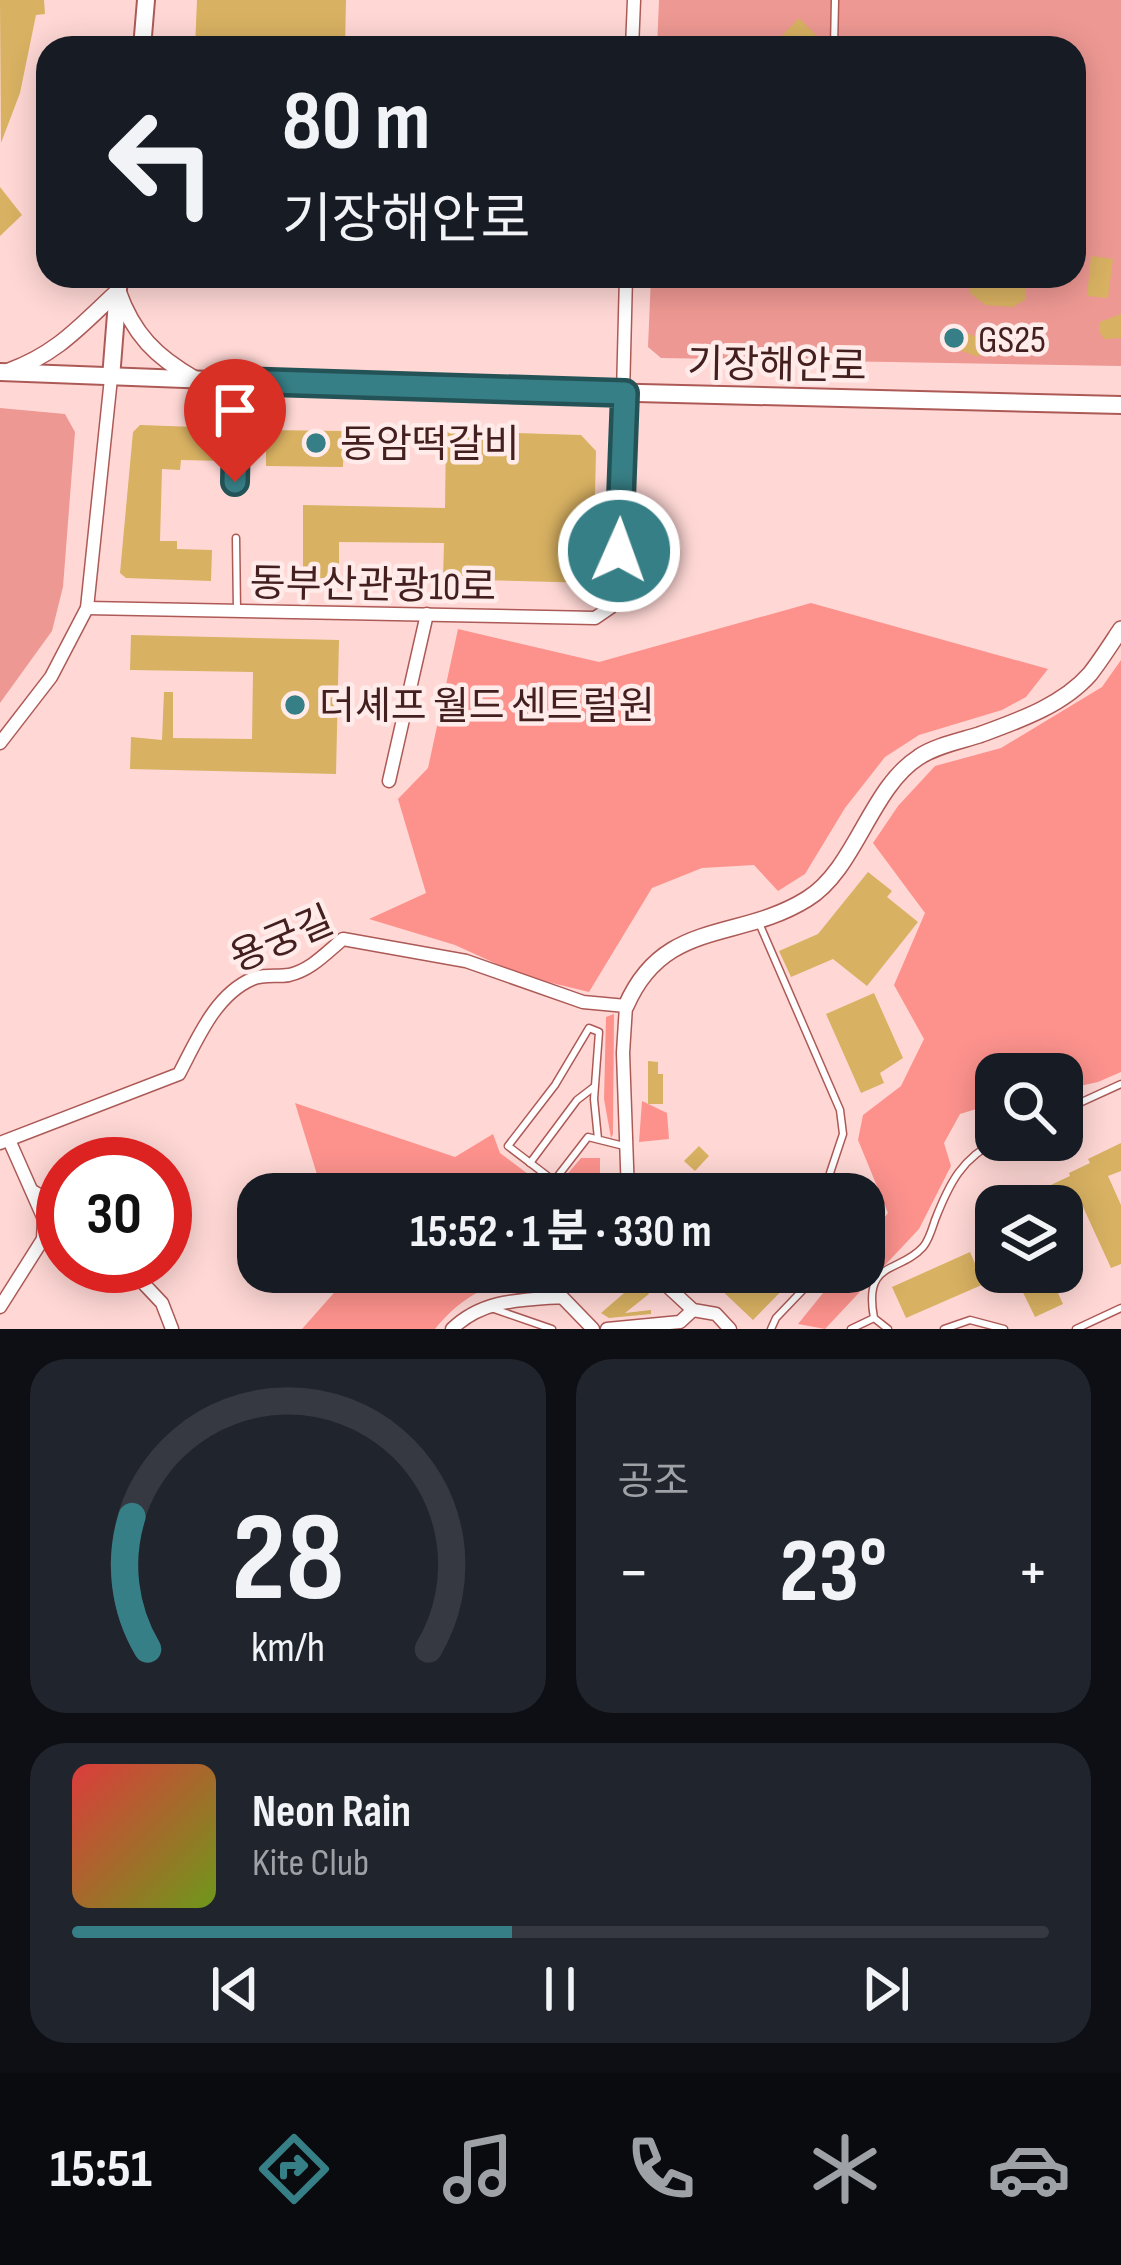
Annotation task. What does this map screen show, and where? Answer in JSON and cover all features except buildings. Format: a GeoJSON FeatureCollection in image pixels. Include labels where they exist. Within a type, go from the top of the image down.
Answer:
{"type":"FeatureCollection","features":[{"type":"Feature","properties":{"kind":"main road"},"geometry":{"type":"LineString","coordinates":[[143,36],[146,0]]}},
{"type":"Feature","properties":{"kind":"main road"},"geometry":{"type":"LineString","coordinates":[[111,378],[118,288]]}},
{"type":"Feature","properties":{"kind":"main road","name":"기장해안로"},"geometry":{"type":"LineString","coordinates":[[3,372],[1121,405]]}},
{"type":"Feature","properties":{"kind":"street"},"geometry":{"type":"LineString","coordinates":[[632,36],[634,0]]}},
{"type":"Feature","properties":{"kind":"street"},"geometry":{"type":"LineString","coordinates":[[3,372],[39,360],[66,343],[114,288]]}},
{"type":"Feature","properties":{"kind":"street"},"geometry":{"type":"LineString","coordinates":[[119,288],[128,319],[145,344],[196,380]]}},
{"type":"Feature","properties":{"kind":"street","name":"동부산관광10로"},"geometry":{"type":"LineString","coordinates":[[87,608],[595,618],[611,608],[618,591],[626,288]]}},
{"type":"Feature","properties":{"kind":"street"},"geometry":{"type":"LineString","coordinates":[[0,743],[52,677],[87,608],[111,378]]}},
{"type":"Feature","properties":{"kind":"street"},"geometry":{"type":"LineString","coordinates":[[388,781],[427,614]]}},
{"type":"Feature","properties":{"kind":"street"},"geometry":{"type":"LineString","coordinates":[[628,1173],[626,1006],[649,965],[669,950],[810,898],[829,880],[900,774],[920,756],[1035,714],[1088,677],[1121,629]]}},
{"type":"Feature","properties":{"kind":"street","name":"용궁길"},"geometry":{"type":"LineString","coordinates":[[4,1142],[179,1074],[210,1016],[236,989],[255,977],[309,968],[343,939],[466,961],[583,1002],[626,1006]]}},
{"type":"Feature","properties":{"kind":"street"},"geometry":{"type":"LineString","coordinates":[[0,1307],[43,1238],[44,1219],[4,1142]]}},
{"type":"Feature","properties":{"kind":"street"},"geometry":{"type":"LineString","coordinates":[[153,1293],[172,1329]]}},
{"type":"Feature","properties":{"kind":"street"},"geometry":{"type":"LineString","coordinates":[[675,1293],[693,1310],[716,1314],[730,1329]]}},
{"type":"Feature","properties":{"kind":"street"},"geometry":{"type":"LineString","coordinates":[[455,1325],[485,1306],[562,1297],[589,1327]]}},
{"type":"Feature","properties":{"kind":"street"},"geometry":{"type":"LineString","coordinates":[[607,1329],[680,1322],[693,1310]]}},
{"type":"Feature","properties":{"kind":"lane"},"geometry":{"type":"LineString","coordinates":[[835,0],[835,36]]}},
{"type":"Feature","properties":{"kind":"lane"},"geometry":{"type":"LineString","coordinates":[[235,482],[237,381]]}},
{"type":"Feature","properties":{"kind":"lane"},"geometry":{"type":"LineString","coordinates":[[236,538],[237,611]]}},
{"type":"Feature","properties":{"kind":"lane"},"geometry":{"type":"LineString","coordinates":[[758,920],[834,1091],[843,1134],[830,1173]]}},
{"type":"Feature","properties":{"kind":"lane"},"geometry":{"type":"LineString","coordinates":[[598,1139],[594,1087],[599,1032],[589,1028],[555,1085],[508,1146],[554,1181],[588,1136],[598,1139],[628,1147]]}},
{"type":"Feature","properties":{"kind":"lane"},"geometry":{"type":"LineString","coordinates":[[1083,1101],[1121,1084]]}},
{"type":"Feature","properties":{"kind":"lane"},"geometry":{"type":"LineString","coordinates":[[530,1163],[577,1100],[594,1087]]}},
{"type":"Feature","properties":{"kind":"lane"},"geometry":{"type":"LineString","coordinates":[[872,1329],[872,1296],[881,1273],[923,1247],[958,1170],[975,1154]]}},
{"type":"Feature","properties":{"kind":"lane"},"geometry":{"type":"LineString","coordinates":[[771,1329],[800,1293]]}},
{"type":"Feature","properties":{"kind":"lane"},"geometry":{"type":"LineString","coordinates":[[485,1306],[552,1329]]}},
{"type":"Feature","properties":{"kind":"lane"},"geometry":{"type":"LineString","coordinates":[[1076,1329],[1121,1308]]}},
{"type":"Feature","properties":{"kind":"lane"},"geometry":{"type":"LineString","coordinates":[[851,1329],[874,1318]]}},
{"type":"Feature","properties":{"kind":"lane"},"geometry":{"type":"LineString","coordinates":[[874,1318],[888,1329]]}},
{"type":"Feature","properties":{"kind":"lane"},"geometry":{"type":"LineString","coordinates":[[944,1329],[970,1320],[1004,1329]]}},
{"type":"Feature","properties":{"kind":"lane"},"geometry":{"type":"LineString","coordinates":[[455,1325],[477,1329]]}},
{"type":"Feature","properties":{"kind":"shaded area"},"geometry":{"type":"Polygon","coordinates":[[[659,0],[1121,0],[1121,366],[661,358],[648,347],[650,288],[1086,288],[1086,36],[658,36],[659,0]]]}},
{"type":"Feature","properties":{"kind":"shaded area"},"geometry":{"type":"Polygon","coordinates":[[[0,408],[65,414],[75,432],[63,587],[52,631],[0,703],[0,408]]]}},
{"type":"Feature","properties":{"kind":"shaded area"},"geometry":{"type":"Polygon","coordinates":[[[811,603],[1048,669],[1026,697],[1002,710],[919,735],[885,757],[845,808],[805,874],[778,891],[754,865],[702,868],[652,888],[589,992],[523,976],[455,945],[369,919],[426,893],[398,799],[428,768],[458,629],[599,662],[811,603]]]}},
{"type":"Feature","properties":{"kind":"shaded area"},"geometry":{"type":"Polygon","coordinates":[[[1121,660],[1121,1072],[1083,1085],[1083,1053],[975,1053],[975,1109],[960,1114],[944,1143],[951,1166],[919,1229],[885,1265],[885,1173],[872,1173],[858,1140],[863,1115],[901,1086],[924,1039],[894,985],[925,913],[873,843],[898,806],[935,766],[1001,748],[1102,687],[1121,660]]]}},
{"type":"Feature","properties":{"kind":"shaded area"},"geometry":{"type":"Polygon","coordinates":[[[614,1014],[611,1138],[604,1099],[606,1017],[614,1014]]]}},
{"type":"Feature","properties":{"kind":"shaded area"},"geometry":{"type":"Polygon","coordinates":[[[642,1101],[667,1113],[669,1139],[639,1142],[642,1101]]]}},
{"type":"Feature","properties":{"kind":"shaded area"},"geometry":{"type":"Polygon","coordinates":[[[295,1103],[455,1157],[493,1134],[500,1153],[527,1173],[317,1173],[295,1103]]]}},
{"type":"Feature","properties":{"kind":"shaded area"},"geometry":{"type":"Polygon","coordinates":[[[581,1158],[600,1158],[600,1173],[568,1173],[581,1158]]]}},
{"type":"Feature","properties":{"kind":"shaded area"},"geometry":{"type":"Polygon","coordinates":[[[334,1293],[477,1293],[435,1329],[302,1329],[334,1293]]]}},
{"type":"Feature","properties":{"kind":"shaded area"},"geometry":{"type":"Polygon","coordinates":[[[823,1293],[859,1293],[825,1329],[798,1324],[823,1293]]]}},
{"type":"Feature","properties":{"kind":"place","name":"GS25"},"geometry":{"type":"Point","coordinates":[954,338]}},
{"type":"Feature","properties":{"kind":"place","name":"동암떡갈비"},"geometry":{"type":"Point","coordinates":[316,443]}},
{"type":"Feature","properties":{"kind":"place","name":"더셰프 월드 센트럴원"},"geometry":{"type":"Point","coordinates":[295,705]}},
{"type":"Feature","properties":{"kind":"route"},"geometry":{"type":"LineString","coordinates":[[235,482],[237,381],[625,393],[619,551]]}}]}
